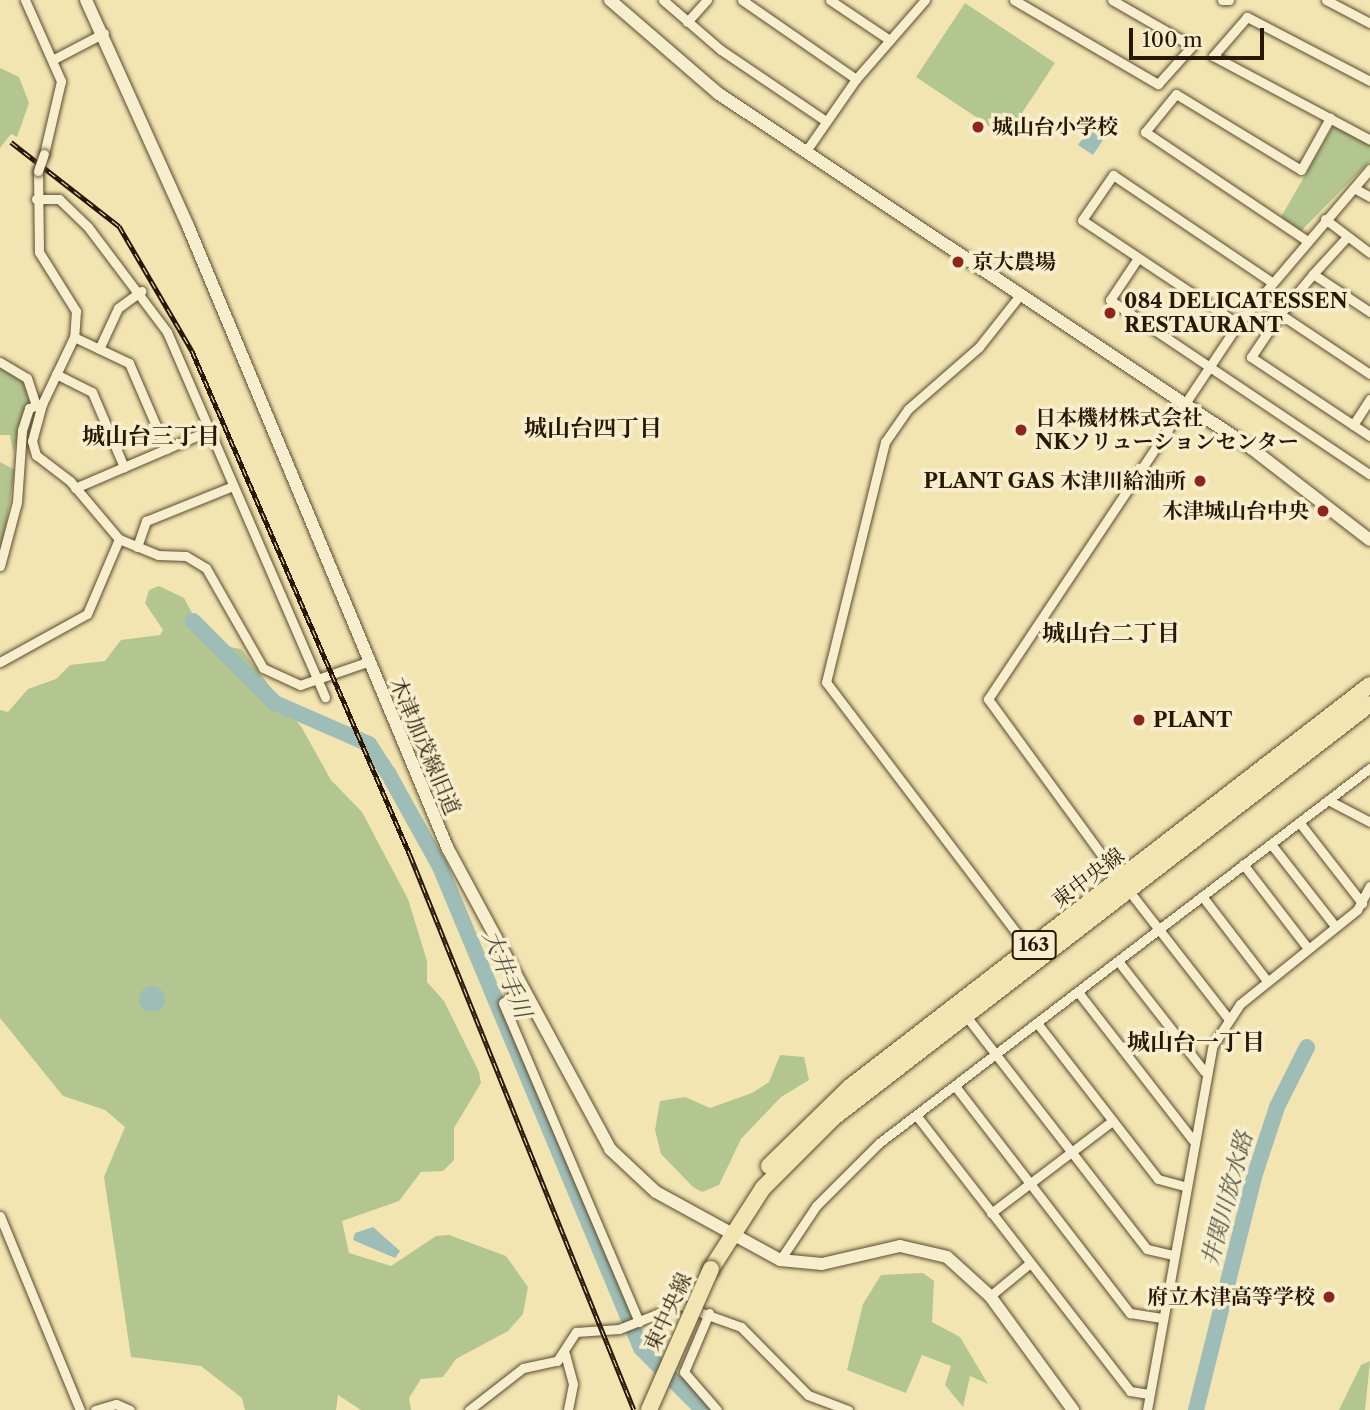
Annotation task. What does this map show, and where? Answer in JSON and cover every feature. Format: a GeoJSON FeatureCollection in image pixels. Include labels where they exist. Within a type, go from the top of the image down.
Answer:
{"type":"FeatureCollection","features":[{"type":"Feature","properties":{"kind":"highway","name":"東中央線"},"geometry":{"type":"LineString","coordinates":[[649,1410],[711,1269],[730,1234],[799,1149],[1370,685]]}},
{"type":"Feature","properties":{"kind":"highway","name":"東中央線"},"geometry":{"type":"LineString","coordinates":[[730,1234],[733,1216],[752,1187],[818,1113],[1029,948],[1125,885],[1370,704]]}},
{"type":"Feature","properties":{"kind":"street","name":"木津加茂線旧道"},"geometry":{"type":"LineString","coordinates":[[25,0],[56,58],[62,87],[38,172],[38,252],[53,282],[73,302],[74,337],[38,403],[34,450],[75,488],[119,540],[199,563],[216,581],[263,668],[300,685],[318,682],[367,662],[448,849],[520,990],[610,1149],[656,1192],[780,1260]]}},
{"type":"Feature","properties":{"kind":"street"},"geometry":{"type":"LineString","coordinates":[[86,0],[105,33],[367,662]]}},
{"type":"Feature","properties":{"kind":"street"},"geometry":{"type":"LineString","coordinates":[[610,0],[691,74],[1185,404],[1370,540]]}},
{"type":"Feature","properties":{"kind":"street"},"geometry":{"type":"LineString","coordinates":[[663,0],[687,22],[826,121]]}},
{"type":"Feature","properties":{"kind":"street"},"geometry":{"type":"LineString","coordinates":[[687,22],[707,0]]}},
{"type":"Feature","properties":{"kind":"street"},"geometry":{"type":"LineString","coordinates":[[742,0],[856,79]]}},
{"type":"Feature","properties":{"kind":"street"},"geometry":{"type":"LineString","coordinates":[[830,0],[888,39]]}},
{"type":"Feature","properties":{"kind":"street"},"geometry":{"type":"LineString","coordinates":[[1014,0],[1158,83],[1192,46],[1112,0]]}},
{"type":"Feature","properties":{"kind":"street"},"geometry":{"type":"LineString","coordinates":[[1222,0],[1229,0]]}},
{"type":"Feature","properties":{"kind":"street"},"geometry":{"type":"LineString","coordinates":[[1326,0],[1370,23]]}},
{"type":"Feature","properties":{"kind":"street"},"geometry":{"type":"LineString","coordinates":[[806,151],[856,79],[922,1]]}},
{"type":"Feature","properties":{"kind":"street"},"geometry":{"type":"LineString","coordinates":[[1370,81],[1247,17],[1213,56],[1370,140]]}},
{"type":"Feature","properties":{"kind":"street"},"geometry":{"type":"LineString","coordinates":[[56,58],[105,33]]}},
{"type":"Feature","properties":{"kind":"street"},"geometry":{"type":"LineString","coordinates":[[1306,240],[1145,132],[1177,94],[1301,170],[1330,118]]}},
{"type":"Feature","properties":{"kind":"street"},"geometry":{"type":"LineString","coordinates":[[1228,1018],[1125,885],[988,699],[1238,324],[1270,281],[1370,169]]}},
{"type":"Feature","properties":{"kind":"street"},"geometry":{"type":"LineString","coordinates":[[1238,324],[1082,220],[1113,176],[1270,281]]}},
{"type":"Feature","properties":{"kind":"street"},"geometry":{"type":"LineString","coordinates":[[1354,188],[1370,197]]}},
{"type":"Feature","properties":{"kind":"street"},"geometry":{"type":"LineString","coordinates":[[36,200],[59,199],[141,291],[167,332],[325,697]]}},
{"type":"Feature","properties":{"kind":"street"},"geometry":{"type":"LineString","coordinates":[[1325,219],[1346,238],[1370,253]]}},
{"type":"Feature","properties":{"kind":"street"},"geometry":{"type":"LineString","coordinates":[[1346,238],[1280,314],[1251,357],[1370,436]]}},
{"type":"Feature","properties":{"kind":"street"},"geometry":{"type":"LineString","coordinates":[[1138,258],[1110,300],[1370,475]]}},
{"type":"Feature","properties":{"kind":"street"},"geometry":{"type":"LineString","coordinates":[[1313,274],[1370,312]]}},
{"type":"Feature","properties":{"kind":"street"},"geometry":{"type":"LineString","coordinates":[[99,349],[118,308],[141,291]]}},
{"type":"Feature","properties":{"kind":"street"},"geometry":{"type":"LineString","coordinates":[[1020,295],[979,347],[908,409],[885,442],[826,682],[1029,948]]}},
{"type":"Feature","properties":{"kind":"street"},"geometry":{"type":"LineString","coordinates":[[1257,299],[1370,374]]}},
{"type":"Feature","properties":{"kind":"street"},"geometry":{"type":"LineString","coordinates":[[74,337],[129,363],[166,449]]}},
{"type":"Feature","properties":{"kind":"street"},"geometry":{"type":"LineString","coordinates":[[0,362],[27,379],[38,403],[18,449],[17,502],[0,566]]}},
{"type":"Feature","properties":{"kind":"street"},"geometry":{"type":"LineString","coordinates":[[56,374],[92,392],[124,467]]}},
{"type":"Feature","properties":{"kind":"street"},"geometry":{"type":"LineString","coordinates":[[1353,425],[1370,399]]}},
{"type":"Feature","properties":{"kind":"street"},"geometry":{"type":"LineString","coordinates":[[75,488],[210,430]]}},
{"type":"Feature","properties":{"kind":"street"},"geometry":{"type":"LineString","coordinates":[[137,547],[146,521],[233,486]]}},
{"type":"Feature","properties":{"kind":"street"},"geometry":{"type":"LineString","coordinates":[[0,662],[87,614],[119,540]]}},
{"type":"Feature","properties":{"kind":"street"},"geometry":{"type":"LineString","coordinates":[[780,1260],[841,1178],[916,1115],[1370,768]]}},
{"type":"Feature","properties":{"kind":"street"},"geometry":{"type":"LineString","coordinates":[[1328,800],[1370,822]]}},
{"type":"Feature","properties":{"kind":"street"},"geometry":{"type":"LineString","coordinates":[[1299,822],[1362,903]]}},
{"type":"Feature","properties":{"kind":"street"},"geometry":{"type":"LineString","coordinates":[[1271,844],[1335,926]]}},
{"type":"Feature","properties":{"kind":"street"},"geometry":{"type":"LineString","coordinates":[[1243,864],[1307,947]]}},
{"type":"Feature","properties":{"kind":"street"},"geometry":{"type":"LineString","coordinates":[[1147,1410],[1205,1072],[1228,1018],[1265,978],[1362,903],[1370,886]]}},
{"type":"Feature","properties":{"kind":"street"},"geometry":{"type":"LineString","coordinates":[[1202,896],[1265,978]]}},
{"type":"Feature","properties":{"kind":"street"},"geometry":{"type":"LineString","coordinates":[[1118,961],[1205,1072]]}},
{"type":"Feature","properties":{"kind":"street"},"geometry":{"type":"LineString","coordinates":[[520,990],[503,1003],[639,1322]]}},
{"type":"Feature","properties":{"kind":"street"},"geometry":{"type":"LineString","coordinates":[[1078,992],[1193,1140]]}},
{"type":"Feature","properties":{"kind":"street"},"geometry":{"type":"LineString","coordinates":[[966,1016],[1147,1249],[1173,1255]]}},
{"type":"Feature","properties":{"kind":"street"},"geometry":{"type":"LineString","coordinates":[[1037,1023],[1158,1179],[1185,1186]]}},
{"type":"Feature","properties":{"kind":"street"},"geometry":{"type":"LineString","coordinates":[[955,1086],[1130,1313],[1162,1318]]}},
{"type":"Feature","properties":{"kind":"street"},"geometry":{"type":"LineString","coordinates":[[916,1115],[1130,1391],[1149,1394]]}},
{"type":"Feature","properties":{"kind":"street"},"geometry":{"type":"LineString","coordinates":[[991,1213],[1112,1121]]}},
{"type":"Feature","properties":{"kind":"street"},"geometry":{"type":"LineString","coordinates":[[0,1216],[80,1410]]}},
{"type":"Feature","properties":{"kind":"street"},"geometry":{"type":"LineString","coordinates":[[780,1260],[822,1264],[918,1247],[958,1263],[990,1296],[1073,1410]]}},
{"type":"Feature","properties":{"kind":"street"},"geometry":{"type":"LineString","coordinates":[[990,1296],[1030,1263]]}},
{"type":"Feature","properties":{"kind":"street"},"geometry":{"type":"LineString","coordinates":[[568,1410],[573,1384],[565,1354],[576,1332],[639,1322],[680,1305],[709,1313],[757,1340],[808,1395],[848,1410]]}},
{"type":"Feature","properties":{"kind":"street"},"geometry":{"type":"LineString","coordinates":[[709,1313],[684,1372],[717,1410]]}},
{"type":"Feature","properties":{"kind":"street"},"geometry":{"type":"LineString","coordinates":[[469,1410],[523,1368],[565,1354]]}},
{"type":"Feature","properties":{"kind":"street"},"geometry":{"type":"LineString","coordinates":[[95,1410],[116,1404],[130,1410]]}},
{"type":"Feature","properties":{"kind":"green space"},"geometry":{"type":"Polygon","coordinates":[[[965,3],[1055,63],[1006,137],[916,77],[965,3]]]}},
{"type":"Feature","properties":{"kind":"green space"},"geometry":{"type":"Polygon","coordinates":[[[0,68],[19,77],[29,103],[17,137],[11,134],[0,148],[0,68]]]}},
{"type":"Feature","properties":{"kind":"green space"},"geometry":{"type":"Polygon","coordinates":[[[1334,125],[1370,144],[1370,161],[1301,231],[1281,217],[1334,125]]]}},
{"type":"Feature","properties":{"kind":"green space"},"geometry":{"type":"Polygon","coordinates":[[[0,364],[24,378],[31,398],[13,452],[10,435],[0,435],[0,364]]]}},
{"type":"Feature","properties":{"kind":"green space"},"geometry":{"type":"Polygon","coordinates":[[[0,462],[15,470],[0,559],[0,462]]]}},
{"type":"Feature","properties":{"kind":"green space"},"geometry":{"type":"Polygon","coordinates":[[[159,586],[184,598],[208,643],[241,649],[302,728],[331,780],[362,812],[408,899],[427,961],[427,982],[444,1001],[479,1072],[481,1083],[454,1128],[454,1160],[443,1171],[421,1172],[399,1201],[342,1221],[349,1253],[391,1266],[436,1236],[449,1235],[506,1256],[528,1287],[523,1314],[508,1331],[456,1359],[443,1377],[421,1379],[409,1398],[411,1410],[361,1410],[338,1395],[336,1410],[245,1410],[242,1398],[201,1366],[131,1357],[104,1177],[125,1127],[105,1110],[63,1096],[0,1018],[0,710],[8,712],[28,689],[56,679],[70,665],[105,661],[121,640],[160,635],[163,630],[145,603],[149,590],[159,586]]]}},
{"type":"Feature","properties":{"kind":"green space"},"geometry":{"type":"Polygon","coordinates":[[[780,1055],[804,1057],[809,1080],[781,1097],[741,1139],[719,1185],[702,1192],[693,1187],[661,1154],[655,1130],[660,1101],[685,1097],[710,1108],[752,1093],[769,1082],[780,1055]]]}},
{"type":"Feature","properties":{"kind":"green space"},"geometry":{"type":"Polygon","coordinates":[[[923,1273],[934,1281],[932,1322],[960,1337],[988,1384],[970,1376],[963,1407],[945,1385],[951,1366],[922,1355],[906,1393],[847,1370],[863,1304],[881,1275],[923,1273]]]}},
{"type":"Feature","properties":{"kind":"green space"},"geometry":{"type":"Polygon","coordinates":[[[1370,1361],[1365,1410],[1339,1410],[1361,1365],[1370,1361]]]}},
{"type":"Feature","properties":{"kind":"water"},"geometry":{"type":"Polygon","coordinates":[[[1097,118],[1111,128],[1093,155],[1078,145],[1097,118]]]}},
{"type":"Feature","properties":{"kind":"water"},"geometry":{"type":"Polygon","coordinates":[[[152,986],[161,990],[165,999],[161,1008],[152,1012],[143,1008],[139,999],[143,990],[152,986]]]}},
{"type":"Feature","properties":{"kind":"water"},"geometry":{"type":"Polygon","coordinates":[[[373,1227],[400,1251],[395,1258],[353,1240],[355,1233],[373,1227]]]}},
{"type":"Feature","properties":{"kind":"waterway","name":"大井手川"},"geometry":{"type":"LineString","coordinates":[[193,621],[275,703],[369,744],[388,773],[440,867],[641,1348],[703,1410]]}},
{"type":"Feature","properties":{"kind":"waterway","name":"井関川放水路"},"geometry":{"type":"LineString","coordinates":[[1196,1410],[1254,1177],[1277,1107],[1307,1047]]}},
{"type":"Feature","properties":{"kind":"railway"},"geometry":{"type":"LineString","coordinates":[[11,142],[119,226],[192,351],[410,855],[634,1410]]}},
{"type":"Feature","properties":{"kind":"place","name":"城山台小学校"},"geometry":{"type":"Point","coordinates":[978,127]}},
{"type":"Feature","properties":{"kind":"place","name":"京大農場"},"geometry":{"type":"Point","coordinates":[958,262]}},
{"type":"Feature","properties":{"kind":"place","name":"084 DELICATESSEN RESTAURANT"},"geometry":{"type":"Point","coordinates":[1110,313]}},
{"type":"Feature","properties":{"kind":"place","name":"日本機材株式会社 NKソリューションセンター"},"geometry":{"type":"Point","coordinates":[1021,430]}},
{"type":"Feature","properties":{"kind":"place","name":"PLANT GAS 木津川給油所"},"geometry":{"type":"Point","coordinates":[1200,481]}},
{"type":"Feature","properties":{"kind":"place","name":"木津城山台中央"},"geometry":{"type":"Point","coordinates":[1323,511]}},
{"type":"Feature","properties":{"kind":"place","name":"PLANT"},"geometry":{"type":"Point","coordinates":[1139,720]}},
{"type":"Feature","properties":{"kind":"place","name":"府立木津高等学校"},"geometry":{"type":"Point","coordinates":[1329,1297]}},
{"type":"Feature","properties":{"kind":"district","name":"城山台四丁目"},"geometry":{"type":"Point","coordinates":[593,428]}},
{"type":"Feature","properties":{"kind":"district","name":"城山台三丁目"},"geometry":{"type":"Point","coordinates":[151,436]}},
{"type":"Feature","properties":{"kind":"district","name":"城山台二丁目"},"geometry":{"type":"Point","coordinates":[1111,633]}},
{"type":"Feature","properties":{"kind":"district","name":"城山台一丁目"},"geometry":{"type":"Point","coordinates":[1196,1042]}}]}
